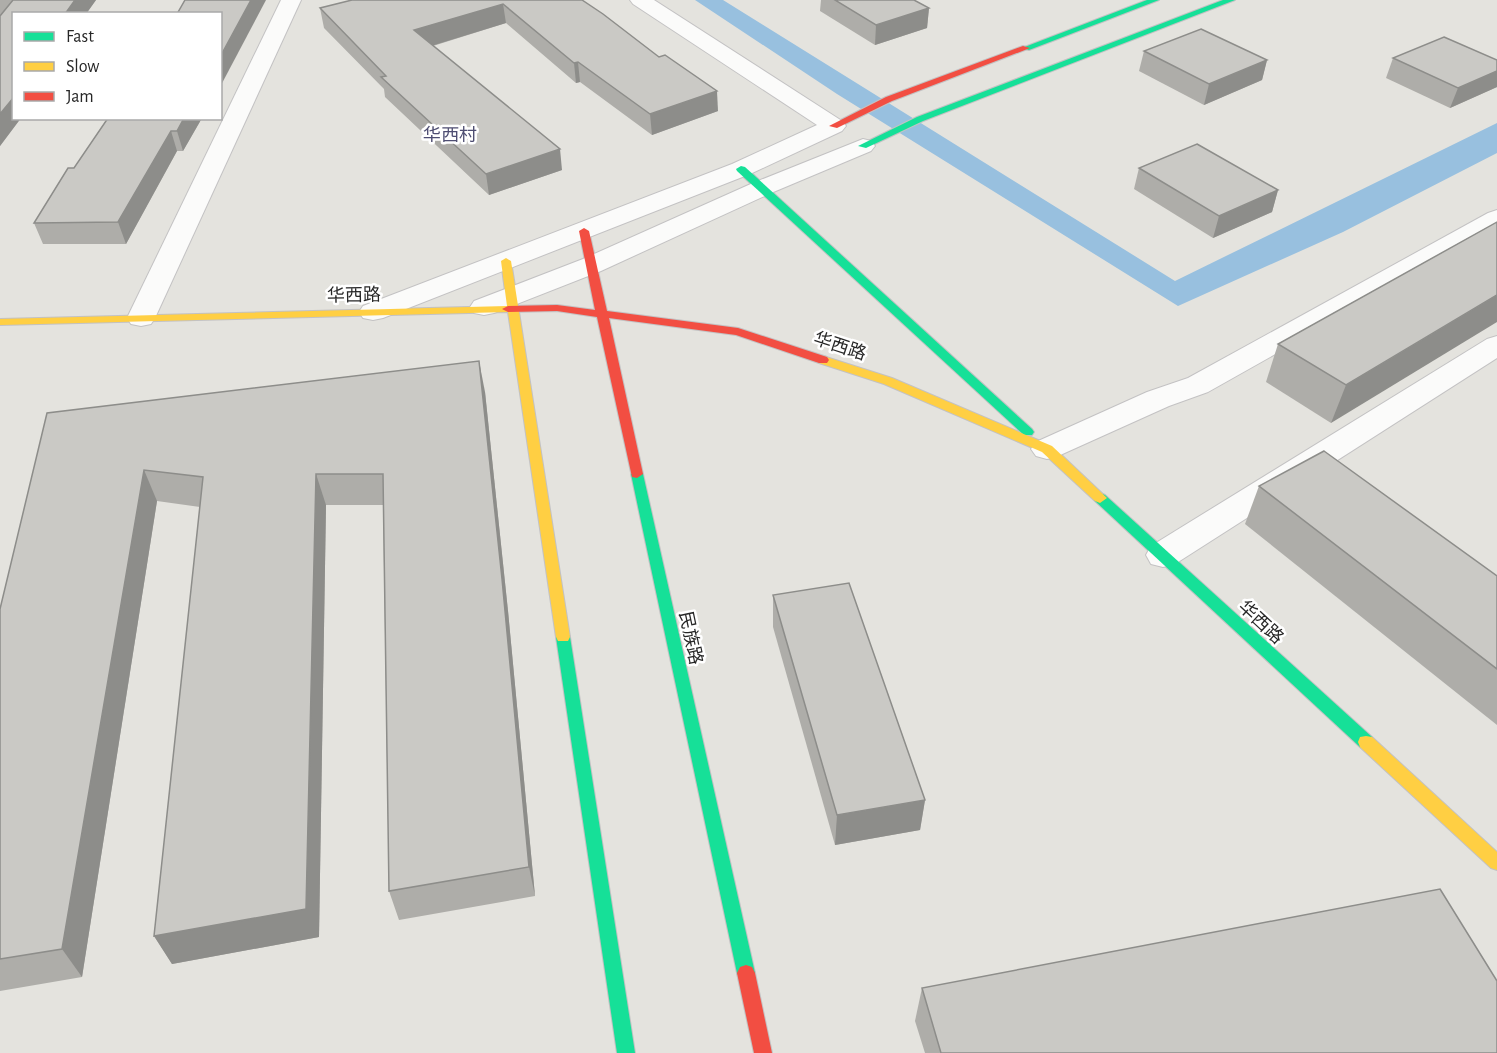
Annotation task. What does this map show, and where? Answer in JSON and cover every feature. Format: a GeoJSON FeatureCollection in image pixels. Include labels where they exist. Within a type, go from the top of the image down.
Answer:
{"type":"FeatureCollection","features":[{"type":"Feature","properties":{"kind":"street"},"geometry":{"type":"LineString","coordinates":[[141,318],[291,0]]}},
{"type":"Feature","properties":{"kind":"street"},"geometry":{"type":"LineString","coordinates":[[640,0],[834,126]]}},
{"type":"Feature","properties":{"kind":"street"},"geometry":{"type":"LineString","coordinates":[[373,312],[741,169],[889,99],[1155,0]]}},
{"type":"Feature","properties":{"kind":"street"},"geometry":{"type":"LineString","coordinates":[[477,310],[512,303],[762,188],[863,146],[920,119],[1231,0]]}},
{"type":"Feature","properties":{"kind":"street"},"geometry":{"type":"LineString","coordinates":[[741,169],[1047,449],[1158,399],[1197,385],[1497,218]]}},
{"type":"Feature","properties":{"kind":"street","name":"民族路"},"geometry":{"type":"LineString","coordinates":[[584,231],[763,1053]]}},
{"type":"Feature","properties":{"kind":"street"},"geometry":{"type":"LineString","coordinates":[[506,261],[626,1053]]}},
{"type":"Feature","properties":{"kind":"street","name":"华西路"},"geometry":{"type":"LineString","coordinates":[[512,303],[738,332],[888,381],[1047,449],[1497,863]]}},
{"type":"Feature","properties":{"kind":"street","name":"华西路"},"geometry":{"type":"LineString","coordinates":[[0,321],[477,310]]}},
{"type":"Feature","properties":{"kind":"street"},"geometry":{"type":"LineString","coordinates":[[1163,555],[1497,345]]}},
{"type":"Feature","properties":{"kind":"water"},"geometry":{"type":"Polygon","coordinates":[[[695,0],[723,0],[1175,281],[1497,123],[1497,153],[1343,232],[1178,306],[837,94],[695,0]]]}},
{"type":"Feature","properties":{"kind":"building"},"geometry":{"type":"Polygon","coordinates":[[[13,0],[75,0],[66,12],[12,12],[12,99],[0,114],[0,16],[13,0]]]}},
{"type":"Feature","properties":{"kind":"building"},"geometry":{"type":"Polygon","coordinates":[[[185,0],[251,0],[222,53],[222,12],[178,12],[185,0]]]}},
{"type":"Feature","properties":{"kind":"building"},"geometry":{"type":"Polygon","coordinates":[[[352,0],[582,0],[659,57],[665,55],[717,91],[650,114],[578,62],[574,63],[503,4],[414,30],[560,149],[486,174],[381,77],[386,76],[320,8],[352,0]]]}},
{"type":"Feature","properties":{"kind":"building"},"geometry":{"type":"Polygon","coordinates":[[[835,0],[914,0],[929,8],[876,25],[835,0]]]}},
{"type":"Feature","properties":{"kind":"building"},"geometry":{"type":"Polygon","coordinates":[[[1201,29],[1267,60],[1209,84],[1144,51],[1201,29]]]}},
{"type":"Feature","properties":{"kind":"building"},"geometry":{"type":"Polygon","coordinates":[[[1444,37],[1497,60],[1497,71],[1458,88],[1393,58],[1444,37]]]}},
{"type":"Feature","properties":{"kind":"building"},"geometry":{"type":"Polygon","coordinates":[[[107,120],[183,120],[177,131],[171,131],[118,222],[34,223],[68,168],[74,168],[107,120]]]}},
{"type":"Feature","properties":{"kind":"building"},"geometry":{"type":"Polygon","coordinates":[[[1197,144],[1278,190],[1219,216],[1139,168],[1197,144]]]}},
{"type":"Feature","properties":{"kind":"building"},"geometry":{"type":"Polygon","coordinates":[[[1497,222],[1497,295],[1346,385],[1278,344],[1497,222]]]}},
{"type":"Feature","properties":{"kind":"building"},"geometry":{"type":"Polygon","coordinates":[[[479,361],[529,867],[389,891],[383,474],[316,474],[306,909],[154,936],[203,477],[144,470],[62,949],[0,959],[0,609],[47,413],[479,361]]]}},
{"type":"Feature","properties":{"kind":"building"},"geometry":{"type":"Polygon","coordinates":[[[1324,451],[1497,576],[1497,669],[1259,486],[1324,451]]]}},
{"type":"Feature","properties":{"kind":"building"},"geometry":{"type":"Polygon","coordinates":[[[849,583],[925,800],[837,815],[773,595],[849,583]]]}},
{"type":"Feature","properties":{"kind":"building"},"geometry":{"type":"Polygon","coordinates":[[[1440,889],[1497,981],[1497,1053],[941,1053],[922,988],[1440,889]]]}},
{"type":"Feature","properties":{"kind":"traffic: fast"},"geometry":{"type":"LineString","coordinates":[[1026,48],[1155,0]]}},
{"type":"Feature","properties":{"kind":"traffic: fast"},"geometry":{"type":"LineString","coordinates":[[863,146],[920,119],[1231,0]]}},
{"type":"Feature","properties":{"kind":"traffic: fast"},"geometry":{"type":"LineString","coordinates":[[741,169],[1028,432]]}},
{"type":"Feature","properties":{"kind":"traffic: fast"},"geometry":{"type":"LineString","coordinates":[[637,474],[746,973]]}},
{"type":"Feature","properties":{"kind":"traffic: fast"},"geometry":{"type":"LineString","coordinates":[[1100,498],[1366,742]]}},
{"type":"Feature","properties":{"kind":"traffic: fast"},"geometry":{"type":"LineString","coordinates":[[563,637],[626,1053]]}},
{"type":"Feature","properties":{"kind":"traffic: slow"},"geometry":{"type":"LineString","coordinates":[[506,261],[563,637]]}},
{"type":"Feature","properties":{"kind":"traffic: slow"},"geometry":{"type":"LineString","coordinates":[[0,322],[508,309]]}},
{"type":"Feature","properties":{"kind":"traffic: slow"},"geometry":{"type":"LineString","coordinates":[[823,360],[888,381],[1047,449],[1100,498]]}},
{"type":"Feature","properties":{"kind":"traffic: slow"},"geometry":{"type":"LineString","coordinates":[[1366,742],[1497,863]]}},
{"type":"Feature","properties":{"kind":"traffic: jam"},"geometry":{"type":"LineString","coordinates":[[834,126],[889,99],[1026,48]]}},
{"type":"Feature","properties":{"kind":"traffic: jam"},"geometry":{"type":"LineString","coordinates":[[584,231],[637,474]]}},
{"type":"Feature","properties":{"kind":"traffic: jam"},"geometry":{"type":"LineString","coordinates":[[508,309],[557,308],[738,332],[823,360]]}},
{"type":"Feature","properties":{"kind":"traffic: jam"},"geometry":{"type":"LineString","coordinates":[[746,973],[763,1053]]}},
{"type":"Feature","properties":{"kind":"district","name":"华西村"},"geometry":{"type":"Point","coordinates":[450,135]}}]}
